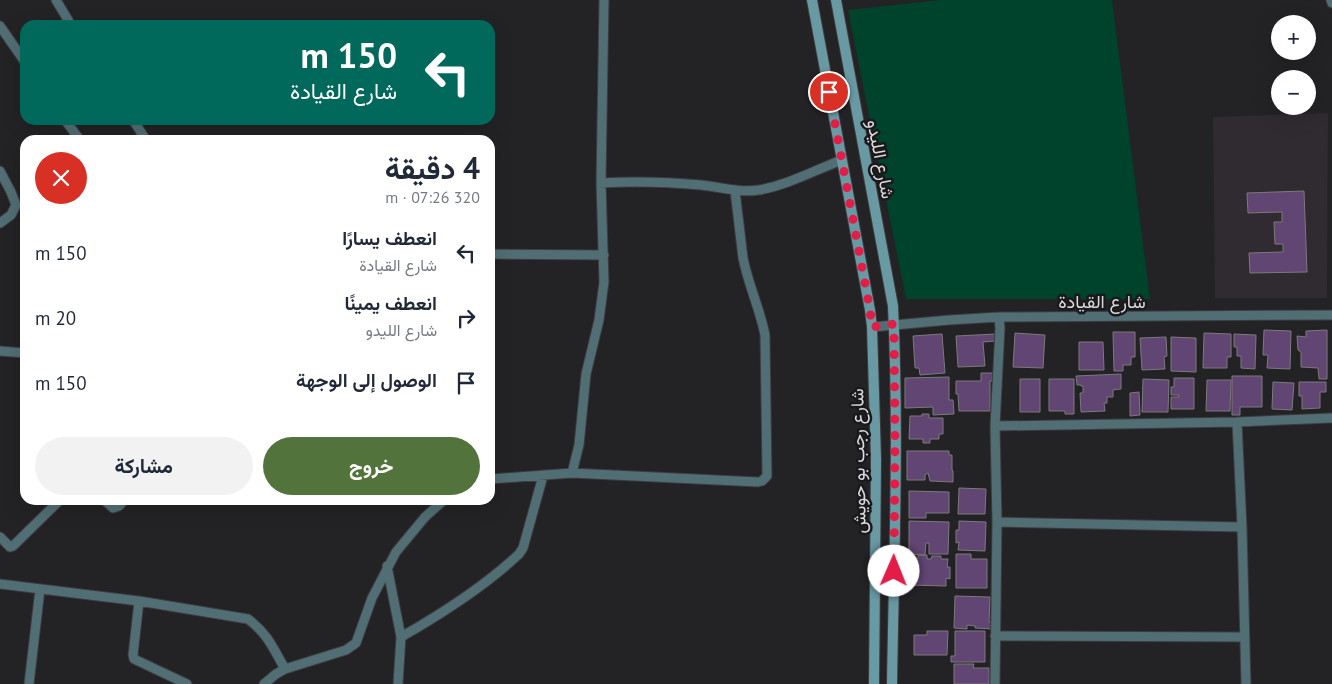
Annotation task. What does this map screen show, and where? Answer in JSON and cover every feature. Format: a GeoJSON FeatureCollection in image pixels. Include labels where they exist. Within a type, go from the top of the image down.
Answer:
{"type":"FeatureCollection","features":[{"type":"Feature","properties":{"kind":"main road"},"geometry":{"type":"LineString","coordinates":[[812,0],[872,327]]}},
{"type":"Feature","properties":{"kind":"main road","name":"شارع الليدو"},"geometry":{"type":"LineString","coordinates":[[836,0],[894,324]]}},
{"type":"Feature","properties":{"kind":"main road","name":"شارع رجب بو حويش"},"geometry":{"type":"LineString","coordinates":[[892,684],[895,439],[894,324]]}},
{"type":"Feature","properties":{"kind":"main road","name":"شارع رجب بو حويش"},"geometry":{"type":"LineString","coordinates":[[872,327],[876,459],[874,684]]}},
{"type":"Feature","properties":{"kind":"street"},"geometry":{"type":"LineString","coordinates":[[56,0],[68,20]]}},
{"type":"Feature","properties":{"kind":"street"},"geometry":{"type":"LineString","coordinates":[[572,473],[579,445],[586,374],[599,320],[604,282],[601,183],[604,0]]}},
{"type":"Feature","properties":{"kind":"street"},"geometry":{"type":"LineString","coordinates":[[0,27],[20,55]]}},
{"type":"Feature","properties":{"kind":"street"},"geometry":{"type":"LineString","coordinates":[[601,183],[660,183],[703,185],[736,191],[757,190],[779,185],[842,160]]}},
{"type":"Feature","properties":{"kind":"street"},"geometry":{"type":"LineString","coordinates":[[0,172],[16,205],[11,215],[0,223]]}},
{"type":"Feature","properties":{"kind":"street"},"geometry":{"type":"LineString","coordinates":[[495,478],[572,473],[758,482],[767,476],[764,335],[743,258],[736,191]]}},
{"type":"Feature","properties":{"kind":"street"},"geometry":{"type":"LineString","coordinates":[[495,254],[604,255]]}},
{"type":"Feature","properties":{"kind":"street","name":"شارع القيادة"},"geometry":{"type":"LineString","coordinates":[[872,327],[999,318],[1332,315]]}},
{"type":"Feature","properties":{"kind":"street"},"geometry":{"type":"LineString","coordinates":[[995,684],[997,522],[995,426],[999,318]]}},
{"type":"Feature","properties":{"kind":"street"},"geometry":{"type":"LineString","coordinates":[[0,351],[20,353]]}},
{"type":"Feature","properties":{"kind":"street"},"geometry":{"type":"LineString","coordinates":[[995,426],[1237,422],[1332,418]]}},
{"type":"Feature","properties":{"kind":"street"},"geometry":{"type":"LineString","coordinates":[[1237,422],[1246,684]]}},
{"type":"Feature","properties":{"kind":"street"},"geometry":{"type":"LineString","coordinates":[[402,637],[444,612],[487,581],[519,554],[523,548],[543,476]]}},
{"type":"Feature","properties":{"kind":"street"},"geometry":{"type":"LineString","coordinates":[[0,537],[10,546],[13,546],[55,505]]}},
{"type":"Feature","properties":{"kind":"street"},"geometry":{"type":"LineString","coordinates":[[264,684],[285,669],[346,650],[356,643],[372,598],[387,566],[425,517],[438,505]]}},
{"type":"Feature","properties":{"kind":"street"},"geometry":{"type":"LineString","coordinates":[[997,522],[1242,527]]}},
{"type":"Feature","properties":{"kind":"street"},"geometry":{"type":"LineString","coordinates":[[387,566],[402,637],[398,684]]}},
{"type":"Feature","properties":{"kind":"street"},"geometry":{"type":"LineString","coordinates":[[0,584],[139,601],[248,619],[260,628],[269,639],[285,669]]}},
{"type":"Feature","properties":{"kind":"street"},"geometry":{"type":"LineString","coordinates":[[29,684],[40,589]]}},
{"type":"Feature","properties":{"kind":"street"},"geometry":{"type":"LineString","coordinates":[[139,601],[132,655],[134,659],[187,684]]}},
{"type":"Feature","properties":{"kind":"street"},"geometry":{"type":"LineString","coordinates":[[995,636],[1244,637]]}},
{"type":"Feature","properties":{"kind":"shaded area"},"geometry":{"type":"Polygon","coordinates":[[[1316,113],[1328,113],[1327,298],[1215,298],[1213,117],[1316,115],[1316,113]]]}},
{"type":"Feature","properties":{"kind":"green space"},"geometry":{"type":"Polygon","coordinates":[[[941,0],[1112,0],[1150,299],[906,299],[848,10],[941,0]]]}},
{"type":"Feature","properties":{"kind":"building"},"geometry":{"type":"Polygon","coordinates":[[[1304,191],[1307,272],[1250,273],[1249,253],[1283,252],[1283,244],[1275,244],[1274,222],[1282,222],[1282,212],[1248,213],[1247,193],[1304,191]]]}},
{"type":"Feature","properties":{"kind":"building"},"geometry":{"type":"Polygon","coordinates":[[[1264,330],[1291,331],[1290,369],[1267,368],[1268,355],[1263,355],[1264,330]]]}},
{"type":"Feature","properties":{"kind":"building"},"geometry":{"type":"Polygon","coordinates":[[[1327,330],[1327,379],[1319,379],[1318,368],[1301,367],[1301,352],[1298,350],[1297,336],[1306,337],[1306,331],[1327,330]]]}},
{"type":"Feature","properties":{"kind":"building"},"geometry":{"type":"Polygon","coordinates":[[[1113,332],[1135,332],[1135,357],[1131,357],[1131,365],[1123,365],[1123,371],[1114,371],[1113,332]]]}},
{"type":"Feature","properties":{"kind":"building"},"geometry":{"type":"Polygon","coordinates":[[[1015,333],[1045,335],[1043,368],[1013,367],[1015,333]]]}},
{"type":"Feature","properties":{"kind":"building"},"geometry":{"type":"Polygon","coordinates":[[[1204,333],[1231,334],[1231,357],[1227,357],[1227,368],[1203,368],[1204,333]]]}},
{"type":"Feature","properties":{"kind":"building"},"geometry":{"type":"Polygon","coordinates":[[[942,334],[945,373],[920,375],[919,368],[915,368],[913,336],[942,334]]]}},
{"type":"Feature","properties":{"kind":"building"},"geometry":{"type":"Polygon","coordinates":[[[995,334],[995,341],[983,342],[985,366],[958,367],[956,336],[995,334]]]}},
{"type":"Feature","properties":{"kind":"building"},"geometry":{"type":"Polygon","coordinates":[[[1234,334],[1256,335],[1255,369],[1241,368],[1241,356],[1237,356],[1237,347],[1234,347],[1234,334]]]}},
{"type":"Feature","properties":{"kind":"building"},"geometry":{"type":"Polygon","coordinates":[[[1166,337],[1167,356],[1164,357],[1165,369],[1142,370],[1140,338],[1166,337]]]}},
{"type":"Feature","properties":{"kind":"building"},"geometry":{"type":"Polygon","coordinates":[[[1171,337],[1196,338],[1196,372],[1171,371],[1171,337]]]}},
{"type":"Feature","properties":{"kind":"building"},"geometry":{"type":"Polygon","coordinates":[[[1079,342],[1103,342],[1104,370],[1079,370],[1079,342]]]}},
{"type":"Feature","properties":{"kind":"building"},"geometry":{"type":"Polygon","coordinates":[[[981,373],[995,373],[995,381],[990,381],[990,411],[959,411],[956,381],[981,381],[981,373]]]}},
{"type":"Feature","properties":{"kind":"building"},"geometry":{"type":"Polygon","coordinates":[[[1121,374],[1121,389],[1113,390],[1113,397],[1107,397],[1107,403],[1104,403],[1105,411],[1081,412],[1080,393],[1083,393],[1083,386],[1077,385],[1076,376],[1121,374]]]}},
{"type":"Feature","properties":{"kind":"building"},"geometry":{"type":"Polygon","coordinates":[[[1232,376],[1262,376],[1262,407],[1240,407],[1240,415],[1232,415],[1232,376]]]}},
{"type":"Feature","properties":{"kind":"building"},"geometry":{"type":"Polygon","coordinates":[[[949,377],[949,400],[953,400],[954,414],[933,415],[933,407],[905,408],[905,378],[949,377]]]}},
{"type":"Feature","properties":{"kind":"building"},"geometry":{"type":"Polygon","coordinates":[[[1174,378],[1194,378],[1194,409],[1171,409],[1171,397],[1179,397],[1179,395],[1171,395],[1171,387],[1174,387],[1174,378]]]}},
{"type":"Feature","properties":{"kind":"building"},"geometry":{"type":"Polygon","coordinates":[[[1020,379],[1040,379],[1040,412],[1020,412],[1020,379]]]}},
{"type":"Feature","properties":{"kind":"building"},"geometry":{"type":"Polygon","coordinates":[[[1049,379],[1074,379],[1074,414],[1065,414],[1065,411],[1049,411],[1049,379]]]}},
{"type":"Feature","properties":{"kind":"building"},"geometry":{"type":"Polygon","coordinates":[[[1143,379],[1169,380],[1168,412],[1142,412],[1143,379]]]}},
{"type":"Feature","properties":{"kind":"building"},"geometry":{"type":"Polygon","coordinates":[[[1207,380],[1231,380],[1230,411],[1206,411],[1207,380]]]}},
{"type":"Feature","properties":{"kind":"building"},"geometry":{"type":"Polygon","coordinates":[[[1273,382],[1294,383],[1292,410],[1272,409],[1273,382]]]}},
{"type":"Feature","properties":{"kind":"building"},"geometry":{"type":"Polygon","coordinates":[[[1299,382],[1326,382],[1326,392],[1320,392],[1320,408],[1302,409],[1302,396],[1299,396],[1299,382]]]}},
{"type":"Feature","properties":{"kind":"building"},"geometry":{"type":"Polygon","coordinates":[[[1139,392],[1140,415],[1130,416],[1130,393],[1139,392]]]}},
{"type":"Feature","properties":{"kind":"building"},"geometry":{"type":"Polygon","coordinates":[[[922,414],[929,414],[929,418],[943,418],[943,434],[939,434],[939,439],[930,439],[930,443],[923,443],[923,439],[909,439],[910,416],[922,416],[922,414]]]}},
{"type":"Feature","properties":{"kind":"building"},"geometry":{"type":"Polygon","coordinates":[[[907,451],[949,451],[949,455],[952,455],[953,482],[930,481],[928,473],[925,475],[925,480],[907,480],[907,451]]]}},
{"type":"Feature","properties":{"kind":"building"},"geometry":{"type":"Polygon","coordinates":[[[959,488],[986,489],[985,514],[958,514],[959,488]]]}},
{"type":"Feature","properties":{"kind":"building"},"geometry":{"type":"Polygon","coordinates":[[[909,491],[949,492],[949,513],[926,513],[926,518],[909,518],[909,491]]]}},
{"type":"Feature","properties":{"kind":"building"},"geometry":{"type":"Polygon","coordinates":[[[909,521],[949,522],[948,554],[929,554],[929,543],[926,543],[925,555],[909,554],[909,521]]]}},
{"type":"Feature","properties":{"kind":"building"},"geometry":{"type":"Polygon","coordinates":[[[959,521],[986,522],[985,551],[958,550],[959,542],[956,543],[956,530],[959,530],[959,521]]]}},
{"type":"Feature","properties":{"kind":"building"},"geometry":{"type":"Polygon","coordinates":[[[956,554],[971,554],[971,559],[987,559],[987,588],[956,588],[956,554]]]}},
{"type":"Feature","properties":{"kind":"building"},"geometry":{"type":"Polygon","coordinates":[[[918,555],[927,555],[927,559],[931,559],[932,556],[941,556],[941,559],[948,559],[947,567],[950,567],[950,579],[946,578],[946,586],[909,585],[909,577],[905,577],[906,564],[909,564],[909,558],[918,558],[918,555]]]}},
{"type":"Feature","properties":{"kind":"building"},"geometry":{"type":"Polygon","coordinates":[[[955,596],[990,597],[989,622],[993,622],[993,629],[975,628],[975,626],[967,625],[967,629],[954,628],[955,596]]]}},
{"type":"Feature","properties":{"kind":"building"},"geometry":{"type":"Polygon","coordinates":[[[927,631],[948,631],[947,655],[914,655],[914,635],[927,635],[927,631]]]}},
{"type":"Feature","properties":{"kind":"building"},"geometry":{"type":"Polygon","coordinates":[[[955,631],[985,631],[985,662],[951,662],[951,656],[955,656],[955,631]]]}},
{"type":"Feature","properties":{"kind":"building"},"geometry":{"type":"Polygon","coordinates":[[[954,664],[974,664],[973,668],[989,668],[989,684],[954,684],[954,664]]]}},
{"type":"Feature","properties":{"kind":"route"},"geometry":{"type":"LineString","coordinates":[[829,92],[872,327],[894,324],[894,571]]}}]}
